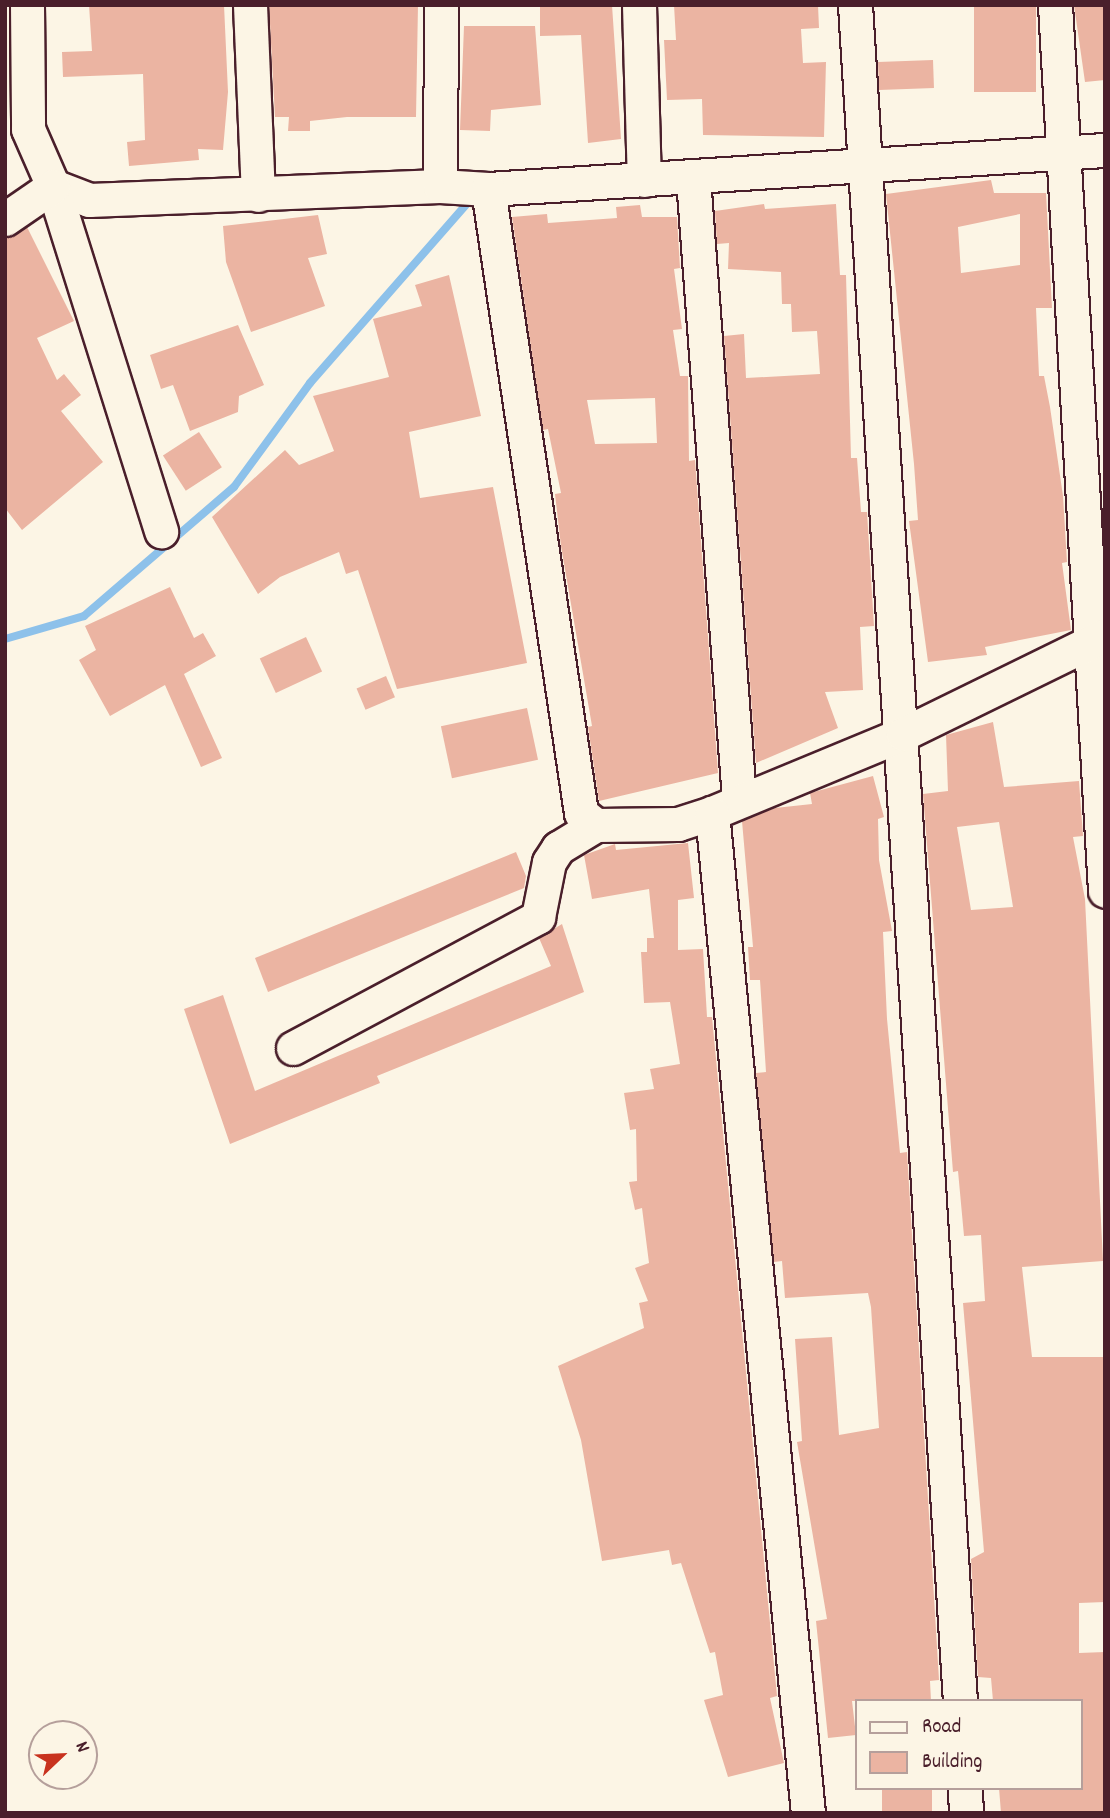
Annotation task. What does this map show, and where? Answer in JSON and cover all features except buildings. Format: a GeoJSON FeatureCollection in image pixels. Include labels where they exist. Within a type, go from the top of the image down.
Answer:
{"type":"FeatureCollection","features":[{"type":"Feature","properties":{"kind":"street"},"geometry":{"type":"LineString","coordinates":[[27,5],[28,129],[53,186],[161,531]]}},
{"type":"Feature","properties":{"kind":"street"},"geometry":{"type":"LineString","coordinates":[[250,5],[258,195]]}},
{"type":"Feature","properties":{"kind":"street"},"geometry":{"type":"LineString","coordinates":[[440,186],[441,5]]}},
{"type":"Feature","properties":{"kind":"street"},"geometry":{"type":"LineString","coordinates":[[639,5],[644,180]]}},
{"type":"Feature","properties":{"kind":"street"},"geometry":{"type":"LineString","coordinates":[[855,5],[863,168],[903,734],[960,1699]]}},
{"type":"Feature","properties":{"kind":"street"},"geometry":{"type":"LineString","coordinates":[[1055,5],[1062,152],[1100,637],[1105,891]]}},
{"type":"Feature","properties":{"kind":"street"},"geometry":{"type":"LineString","coordinates":[[53,186],[89,200],[440,186],[488,189],[863,168],[1105,150]]}},
{"type":"Feature","properties":{"kind":"street"},"geometry":{"type":"LineString","coordinates":[[692,178],[726,806],[808,1813]]}},
{"type":"Feature","properties":{"kind":"street"},"geometry":{"type":"LineString","coordinates":[[5,219],[53,186]]}},
{"type":"Feature","properties":{"kind":"street"},"geometry":{"type":"LineString","coordinates":[[488,189],[581,813],[596,825]]}},
{"type":"Feature","properties":{"kind":"street"},"geometry":{"type":"LineString","coordinates":[[293,1048],[538,917],[550,862],[558,848],[596,825],[678,824],[903,734],[1100,637]]}},
{"type":"Feature","properties":{"kind":"street"},"geometry":{"type":"LineString","coordinates":[[965,1790],[966,1813]]}},
{"type":"Feature","properties":{"kind":"waterway"},"geometry":{"type":"LineString","coordinates":[[5,639],[84,616],[234,487],[310,383],[473,197]]}}]}
